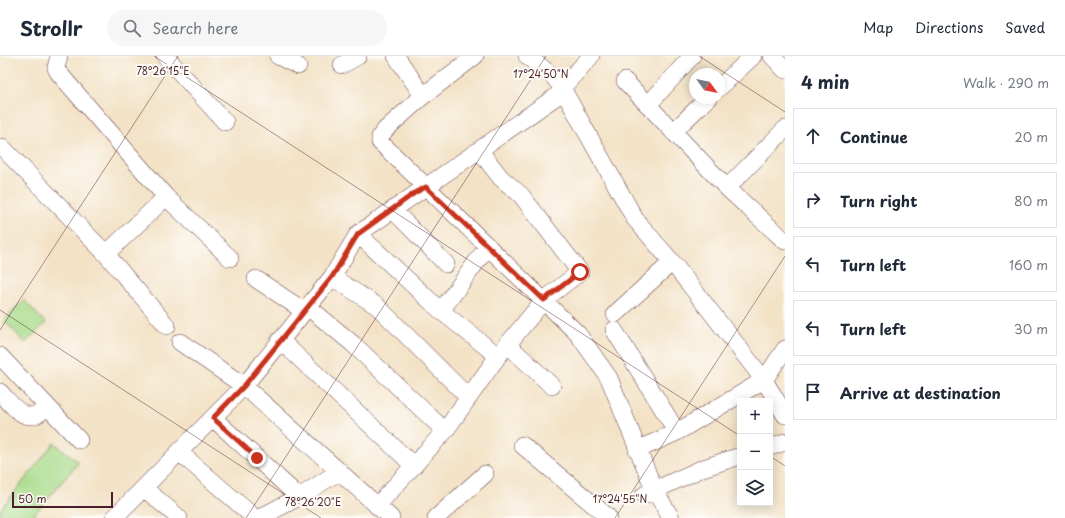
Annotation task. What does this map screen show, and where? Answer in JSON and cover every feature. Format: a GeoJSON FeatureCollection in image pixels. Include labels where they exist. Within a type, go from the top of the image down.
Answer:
{"type":"FeatureCollection","features":[{"type":"Feature","properties":{"kind":"street"},"geometry":{"type":"LineString","coordinates":[[59,56],[56,68],[58,72],[166,197],[230,258]]}},
{"type":"Feature","properties":{"kind":"street"},"geometry":{"type":"LineString","coordinates":[[165,56],[225,122]]}},
{"type":"Feature","properties":{"kind":"street"},"geometry":{"type":"LineString","coordinates":[[278,56],[298,66]]}},
{"type":"Feature","properties":{"kind":"street"},"geometry":{"type":"LineString","coordinates":[[342,64],[358,56]]}},
{"type":"Feature","properties":{"kind":"street"},"geometry":{"type":"LineString","coordinates":[[396,56],[423,96]]}},
{"type":"Feature","properties":{"kind":"street"},"geometry":{"type":"LineString","coordinates":[[475,56],[423,96],[385,130],[380,137],[380,142],[578,334],[609,378],[637,450],[649,492],[671,518]]}},
{"type":"Feature","properties":{"kind":"street"},"geometry":{"type":"LineString","coordinates":[[527,56],[554,77],[562,88],[635,219],[672,262],[764,380],[785,415]]}},
{"type":"Feature","properties":{"kind":"street"},"geometry":{"type":"LineString","coordinates":[[114,518],[244,386],[332,277],[358,234],[557,96],[562,88],[591,56]]}},
{"type":"Feature","properties":{"kind":"street"},"geometry":{"type":"LineString","coordinates":[[648,105],[692,56]]}},
{"type":"Feature","properties":{"kind":"street"},"geometry":{"type":"LineString","coordinates":[[725,82],[753,56]]}},
{"type":"Feature","properties":{"kind":"street"},"geometry":{"type":"LineString","coordinates":[[772,56],[785,70]]}},
{"type":"Feature","properties":{"kind":"street"},"geometry":{"type":"LineString","coordinates":[[625,81],[727,188],[785,241]]}},
{"type":"Feature","properties":{"kind":"street"},"geometry":{"type":"LineString","coordinates":[[673,132],[702,104]]}},
{"type":"Feature","properties":{"kind":"street"},"geometry":{"type":"LineString","coordinates":[[727,188],[785,129]]}},
{"type":"Feature","properties":{"kind":"street"},"geometry":{"type":"LineString","coordinates":[[2,147],[106,254],[167,326]]}},
{"type":"Feature","properties":{"kind":"street"},"geometry":{"type":"LineString","coordinates":[[377,506],[445,431],[503,350],[544,300],[580,272],[521,195],[501,178],[479,150]]}},
{"type":"Feature","properties":{"kind":"street"},"geometry":{"type":"LineString","coordinates":[[106,254],[166,197]]}},
{"type":"Feature","properties":{"kind":"street"},"geometry":{"type":"LineString","coordinates":[[393,210],[446,264]]}},
{"type":"Feature","properties":{"kind":"street"},"geometry":{"type":"LineString","coordinates":[[358,234],[441,311],[503,350],[552,386]]}},
{"type":"Feature","properties":{"kind":"street"},"geometry":{"type":"LineString","coordinates":[[441,311],[488,246]]}},
{"type":"Feature","properties":{"kind":"street"},"geometry":{"type":"LineString","coordinates":[[672,262],[614,322],[677,432]]}},
{"type":"Feature","properties":{"kind":"street"},"geometry":{"type":"LineString","coordinates":[[332,277],[377,306],[468,397]]}},
{"type":"Feature","properties":{"kind":"street"},"geometry":{"type":"LineString","coordinates":[[256,279],[306,309],[353,344],[445,431]]}},
{"type":"Feature","properties":{"kind":"street"},"geometry":{"type":"LineString","coordinates":[[280,340],[414,466]]}},
{"type":"Feature","properties":{"kind":"street"},"geometry":{"type":"LineString","coordinates":[[180,342],[244,386],[391,518]]}},
{"type":"Feature","properties":{"kind":"street"},"geometry":{"type":"LineString","coordinates":[[637,450],[677,432],[764,380],[785,349]]}},
{"type":"Feature","properties":{"kind":"street"},"geometry":{"type":"LineString","coordinates":[[0,356],[78,440]]}},
{"type":"Feature","properties":{"kind":"street"},"geometry":{"type":"LineString","coordinates":[[0,392],[20,414],[31,417],[40,414],[47,406]]}},
{"type":"Feature","properties":{"kind":"street"},"geometry":{"type":"LineString","coordinates":[[213,418],[299,497]]}},
{"type":"Feature","properties":{"kind":"street"},"geometry":{"type":"LineString","coordinates":[[773,446],[785,442]]}},
{"type":"Feature","properties":{"kind":"street"},"geometry":{"type":"LineString","coordinates":[[522,445],[611,515]]}},
{"type":"Feature","properties":{"kind":"street"},"geometry":{"type":"LineString","coordinates":[[179,452],[255,518]]}},
{"type":"Feature","properties":{"kind":"street"},"geometry":{"type":"LineString","coordinates":[[649,492],[703,468],[737,457]]}},
{"type":"Feature","properties":{"kind":"street"},"geometry":{"type":"LineString","coordinates":[[259,518],[299,497],[340,471]]}},
{"type":"Feature","properties":{"kind":"street"},"geometry":{"type":"LineString","coordinates":[[436,518],[484,474]]}},
{"type":"Feature","properties":{"kind":"street"},"geometry":{"type":"LineString","coordinates":[[144,488],[179,518]]}},
{"type":"Feature","properties":{"kind":"green space"},"geometry":{"type":"Polygon","coordinates":[[[24,300],[46,323],[25,343],[4,320],[24,300]]]}},
{"type":"Feature","properties":{"kind":"green space"},"geometry":{"type":"Polygon","coordinates":[[[54,443],[79,462],[31,518],[0,518],[0,510],[54,443]]]}},
{"type":"Feature","properties":{"kind":"route"},"geometry":{"type":"LineString","coordinates":[[257,458],[213,418],[244,386],[307,306],[332,277],[358,234],[416,192],[426,187],[544,300],[580,272]]}}]}
